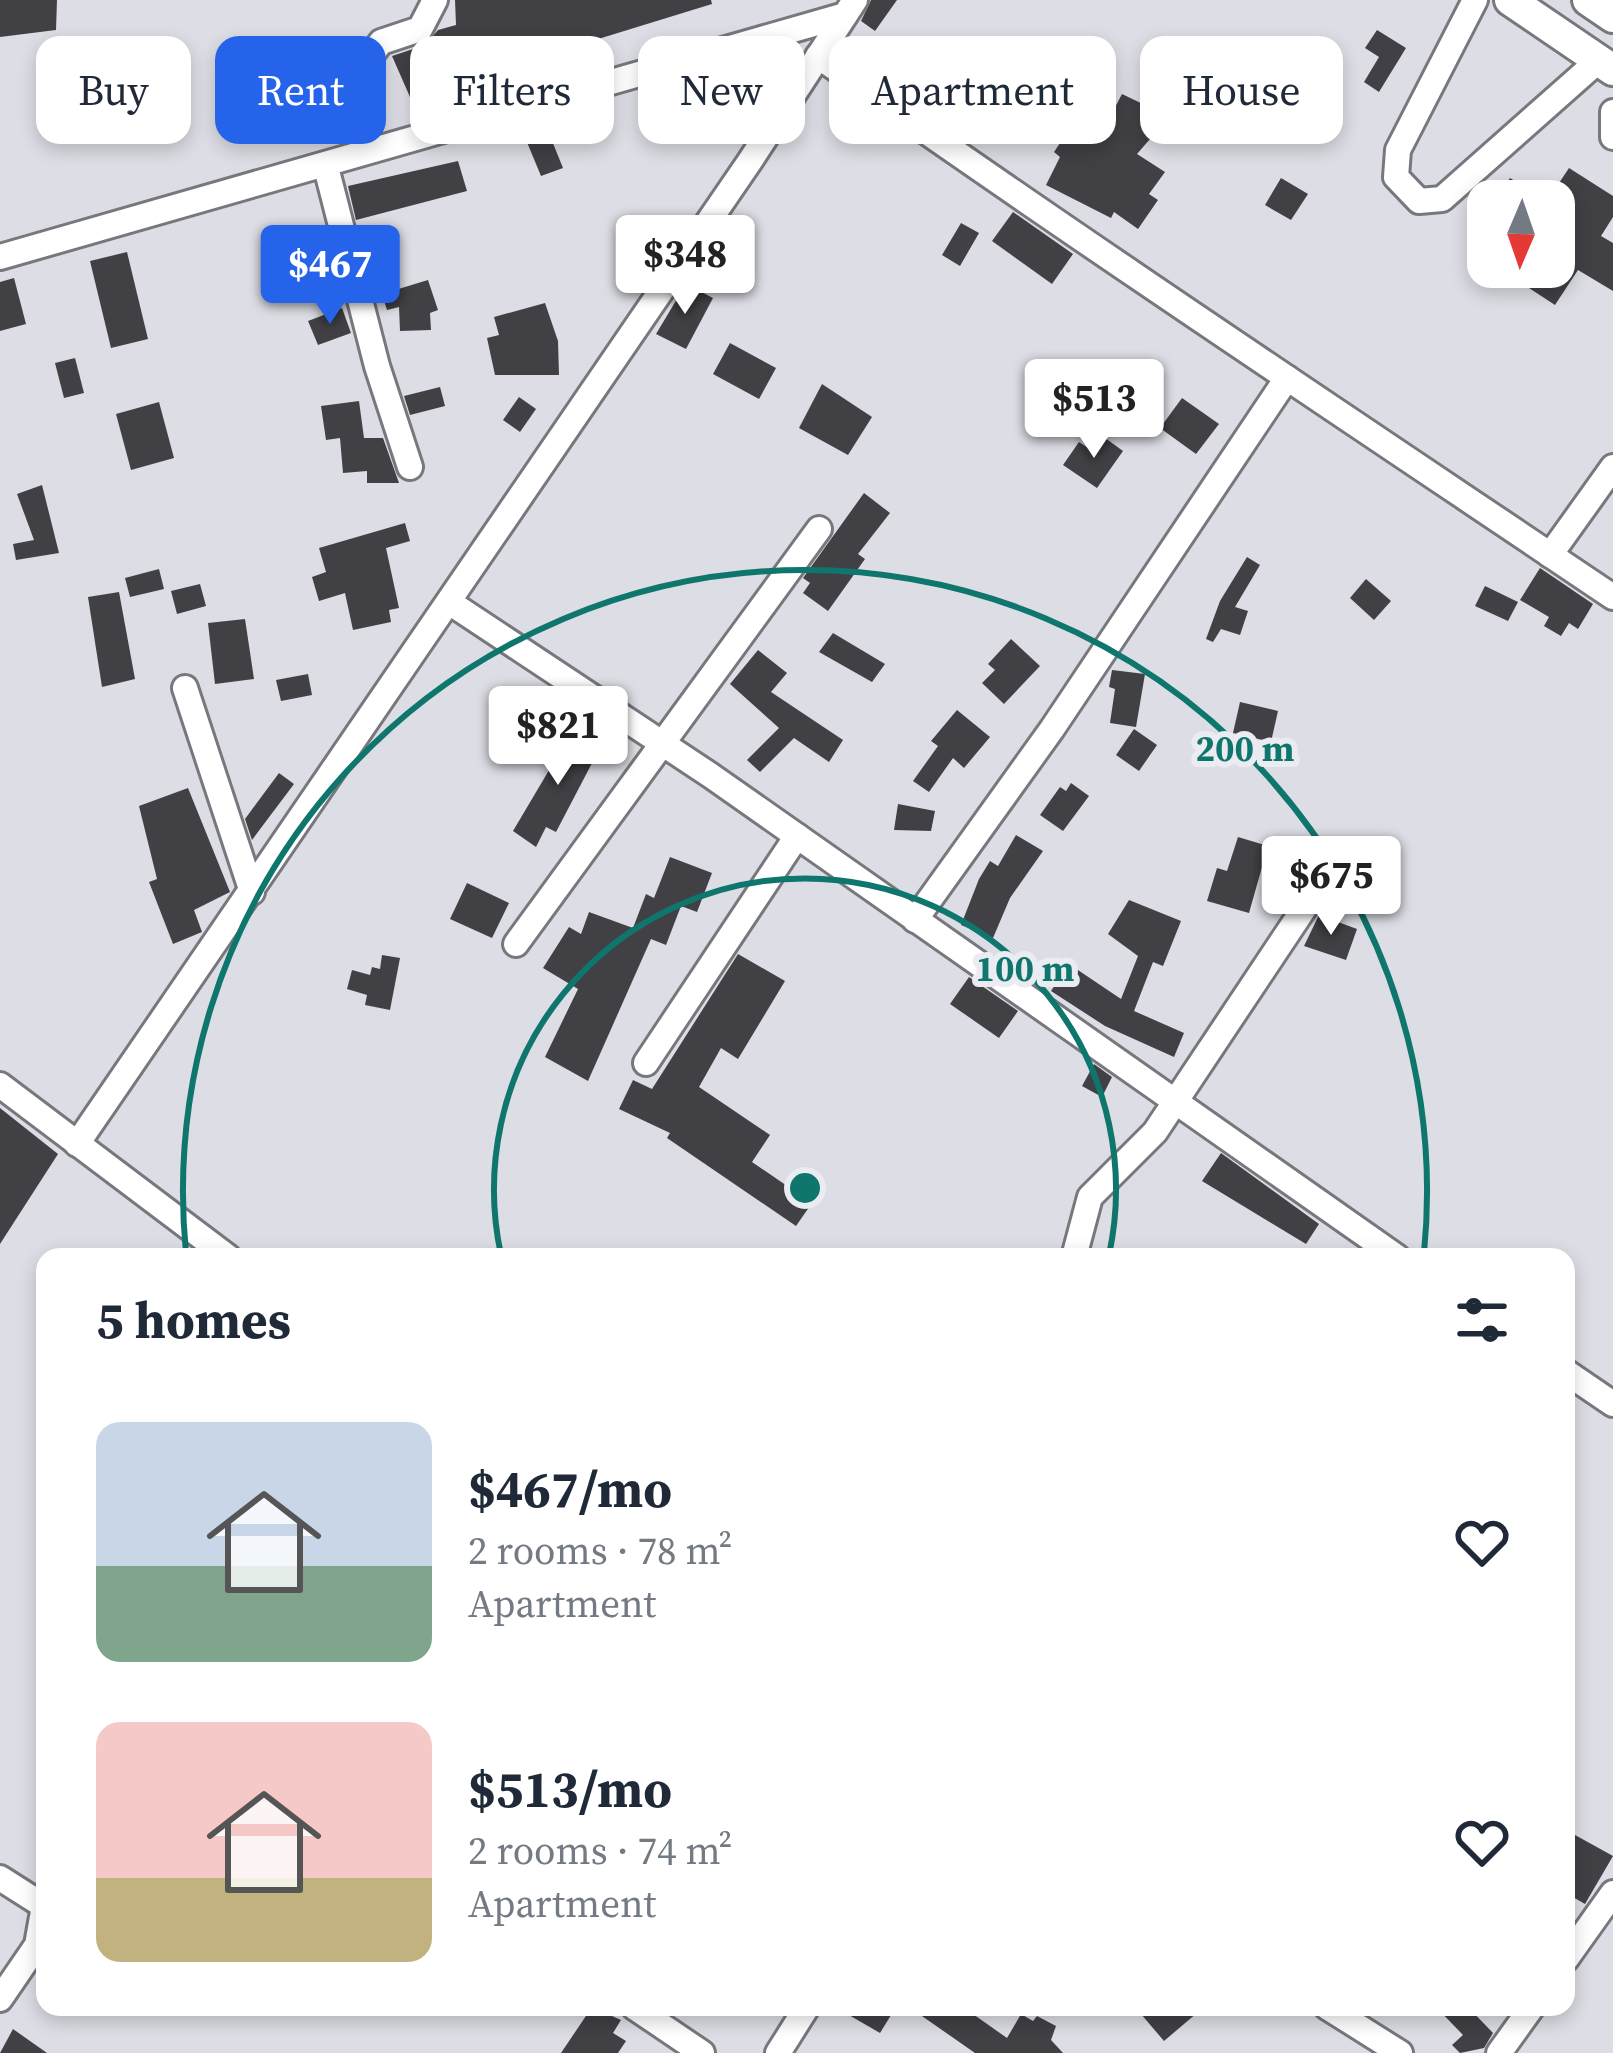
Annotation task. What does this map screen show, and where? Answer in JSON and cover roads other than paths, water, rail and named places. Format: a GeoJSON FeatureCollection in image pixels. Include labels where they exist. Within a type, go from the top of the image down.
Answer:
{"type":"FeatureCollection","features":[{"type":"Feature","properties":{"kind":"main road"},"geometry":{"type":"LineString","coordinates":[[1510,0],[1606,65]]}},
{"type":"Feature","properties":{"kind":"main road"},"geometry":{"type":"LineString","coordinates":[[1588,0],[1613,17]]}},
{"type":"Feature","properties":{"kind":"street"},"geometry":{"type":"LineString","coordinates":[[386,40],[420,29],[435,0]]}},
{"type":"Feature","properties":{"kind":"street"},"geometry":{"type":"LineString","coordinates":[[1475,0],[1398,150],[1396,177],[1419,200],[1442,199],[1606,65]]}},
{"type":"Feature","properties":{"kind":"street"},"geometry":{"type":"LineString","coordinates":[[77,1144],[850,7]]}},
{"type":"Feature","properties":{"kind":"street"},"geometry":{"type":"LineString","coordinates":[[0,257],[326,166],[850,7]]}},
{"type":"Feature","properties":{"kind":"street"},"geometry":{"type":"LineString","coordinates":[[818,56],[1022,202],[1613,597]]}},
{"type":"Feature","properties":{"kind":"street"},"geometry":{"type":"LineString","coordinates":[[1613,112],[1613,137]]}},
{"type":"Feature","properties":{"kind":"street"},"geometry":{"type":"LineString","coordinates":[[326,166],[377,366],[410,467]]}},
{"type":"Feature","properties":{"kind":"street"},"geometry":{"type":"LineString","coordinates":[[915,920],[1052,729],[1287,377]]}},
{"type":"Feature","properties":{"kind":"street"},"geometry":{"type":"LineString","coordinates":[[1550,555],[1613,467]]}},
{"type":"Feature","properties":{"kind":"street"},"geometry":{"type":"LineString","coordinates":[[516,944],[819,529]]}},
{"type":"Feature","properties":{"kind":"street"},"geometry":{"type":"LineString","coordinates":[[449,602],[797,836],[1374,1248]]}},
{"type":"Feature","properties":{"kind":"street"},"geometry":{"type":"LineString","coordinates":[[185,688],[252,892]]}},
{"type":"Feature","properties":{"kind":"street"},"geometry":{"type":"LineString","coordinates":[[646,1063],[797,836]]}},
{"type":"Feature","properties":{"kind":"street"},"geometry":{"type":"LineString","coordinates":[[1076,1248],[1090,1197],[1143,1146],[1309,901]]}},
{"type":"Feature","properties":{"kind":"street"},"geometry":{"type":"LineString","coordinates":[[1,1088],[216,1248]]}},
{"type":"Feature","properties":{"kind":"street"},"geometry":{"type":"LineString","coordinates":[[1575,1378],[1613,1403]]}},
{"type":"Feature","properties":{"kind":"street"},"geometry":{"type":"LineString","coordinates":[[0,1878],[36,1901]]}},
{"type":"Feature","properties":{"kind":"street"},"geometry":{"type":"LineString","coordinates":[[1575,1946],[1613,1893]]}},
{"type":"Feature","properties":{"kind":"street"},"geometry":{"type":"LineString","coordinates":[[0,1999],[36,1946]]}},
{"type":"Feature","properties":{"kind":"street"},"geometry":{"type":"LineString","coordinates":[[647,2016],[702,2053]]}},
{"type":"Feature","properties":{"kind":"street"},"geometry":{"type":"LineString","coordinates":[[778,2053],[802,2016]]}},
{"type":"Feature","properties":{"kind":"street"},"geometry":{"type":"LineString","coordinates":[[1345,2016],[1400,2053]]}},
{"type":"Feature","properties":{"kind":"street"},"geometry":{"type":"LineString","coordinates":[[1499,2053],[1526,2016]]}}]}
